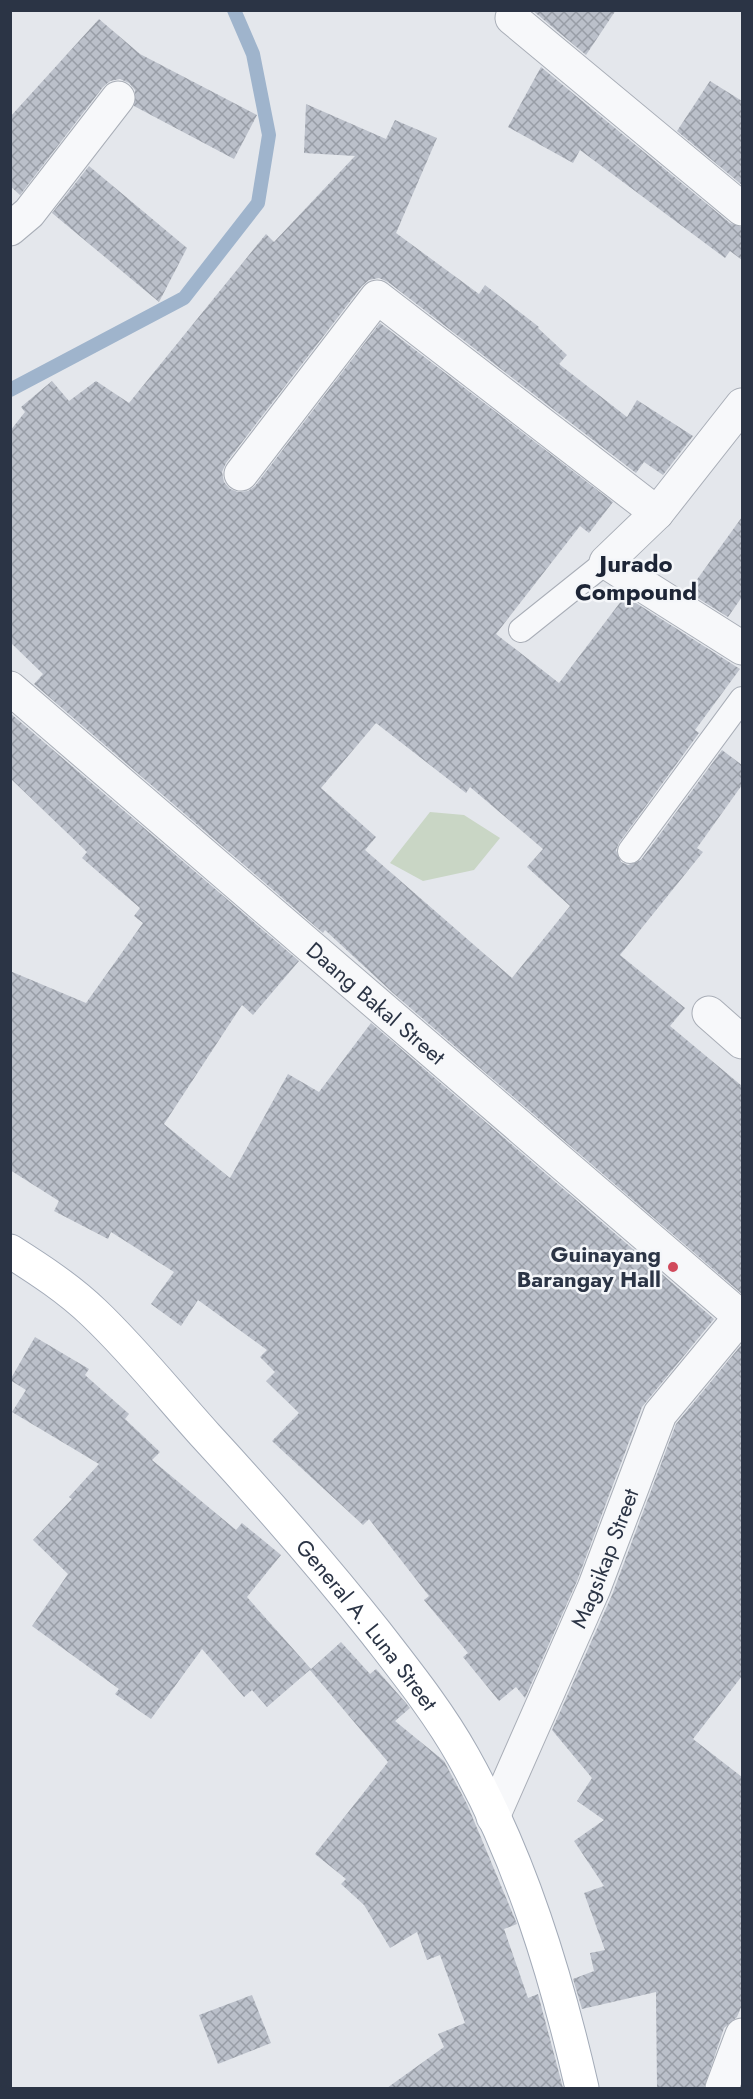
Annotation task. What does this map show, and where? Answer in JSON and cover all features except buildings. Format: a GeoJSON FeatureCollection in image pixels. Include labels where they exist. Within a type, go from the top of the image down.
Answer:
{"type":"FeatureCollection","features":[{"type":"Feature","properties":{"kind":"main road","name":"General A. Luna Street"},"geometry":{"type":"LineString","coordinates":[[10,1251],[49,1275],[93,1312],[134,1354],[290,1529],[416,1683],[463,1756],[493,1817],[519,1879],[563,2004],[582,2088]]}},
{"type":"Feature","properties":{"kind":"street"},"geometry":{"type":"LineString","coordinates":[[512,18],[742,208]]}},
{"type":"Feature","properties":{"kind":"street"},"geometry":{"type":"LineString","coordinates":[[10,229],[29,213],[118,98]]}},
{"type":"Feature","properties":{"kind":"street"},"geometry":{"type":"LineString","coordinates":[[241,474],[377,297],[657,513]]}},
{"type":"Feature","properties":{"kind":"street"},"geometry":{"type":"LineString","coordinates":[[742,405],[657,513],[606,562],[742,648]]}},
{"type":"Feature","properties":{"kind":"street","name":"Daang Bakal Street"},"geometry":{"type":"LineString","coordinates":[[10,688],[742,1317]]}},
{"type":"Feature","properties":{"kind":"street"},"geometry":{"type":"LineString","coordinates":[[709,1013],[742,1042]]}},
{"type":"Feature","properties":{"kind":"street","name":"Magsikap Street"},"geometry":{"type":"LineString","coordinates":[[493,1817],[594,1588],[660,1414],[742,1317]]}},
{"type":"Feature","properties":{"kind":"street"},"geometry":{"type":"LineString","coordinates":[[722,2088],[742,2035]]}},
{"type":"Feature","properties":{"kind":"lane"},"geometry":{"type":"LineString","coordinates":[[522,630],[606,562]]}},
{"type":"Feature","properties":{"kind":"lane"},"geometry":{"type":"LineString","coordinates":[[630,851],[742,699]]}},
{"type":"Feature","properties":{"kind":"green space"},"geometry":{"type":"Polygon","coordinates":[[[430,812],[464,815],[500,838],[474,870],[423,881],[390,863],[430,812]]]}},
{"type":"Feature","properties":{"kind":"waterway"},"geometry":{"type":"LineString","coordinates":[[10,390],[184,298],[258,203],[269,135],[253,54],[234,10]]}},
{"type":"Feature","properties":{"kind":"place","name":"Guinayang Barangay Hall"},"geometry":{"type":"Point","coordinates":[673,1267]}},
{"type":"Feature","properties":{"kind":"district","name":"Jurado Compound"},"geometry":{"type":"Point","coordinates":[636,577]}}]}
